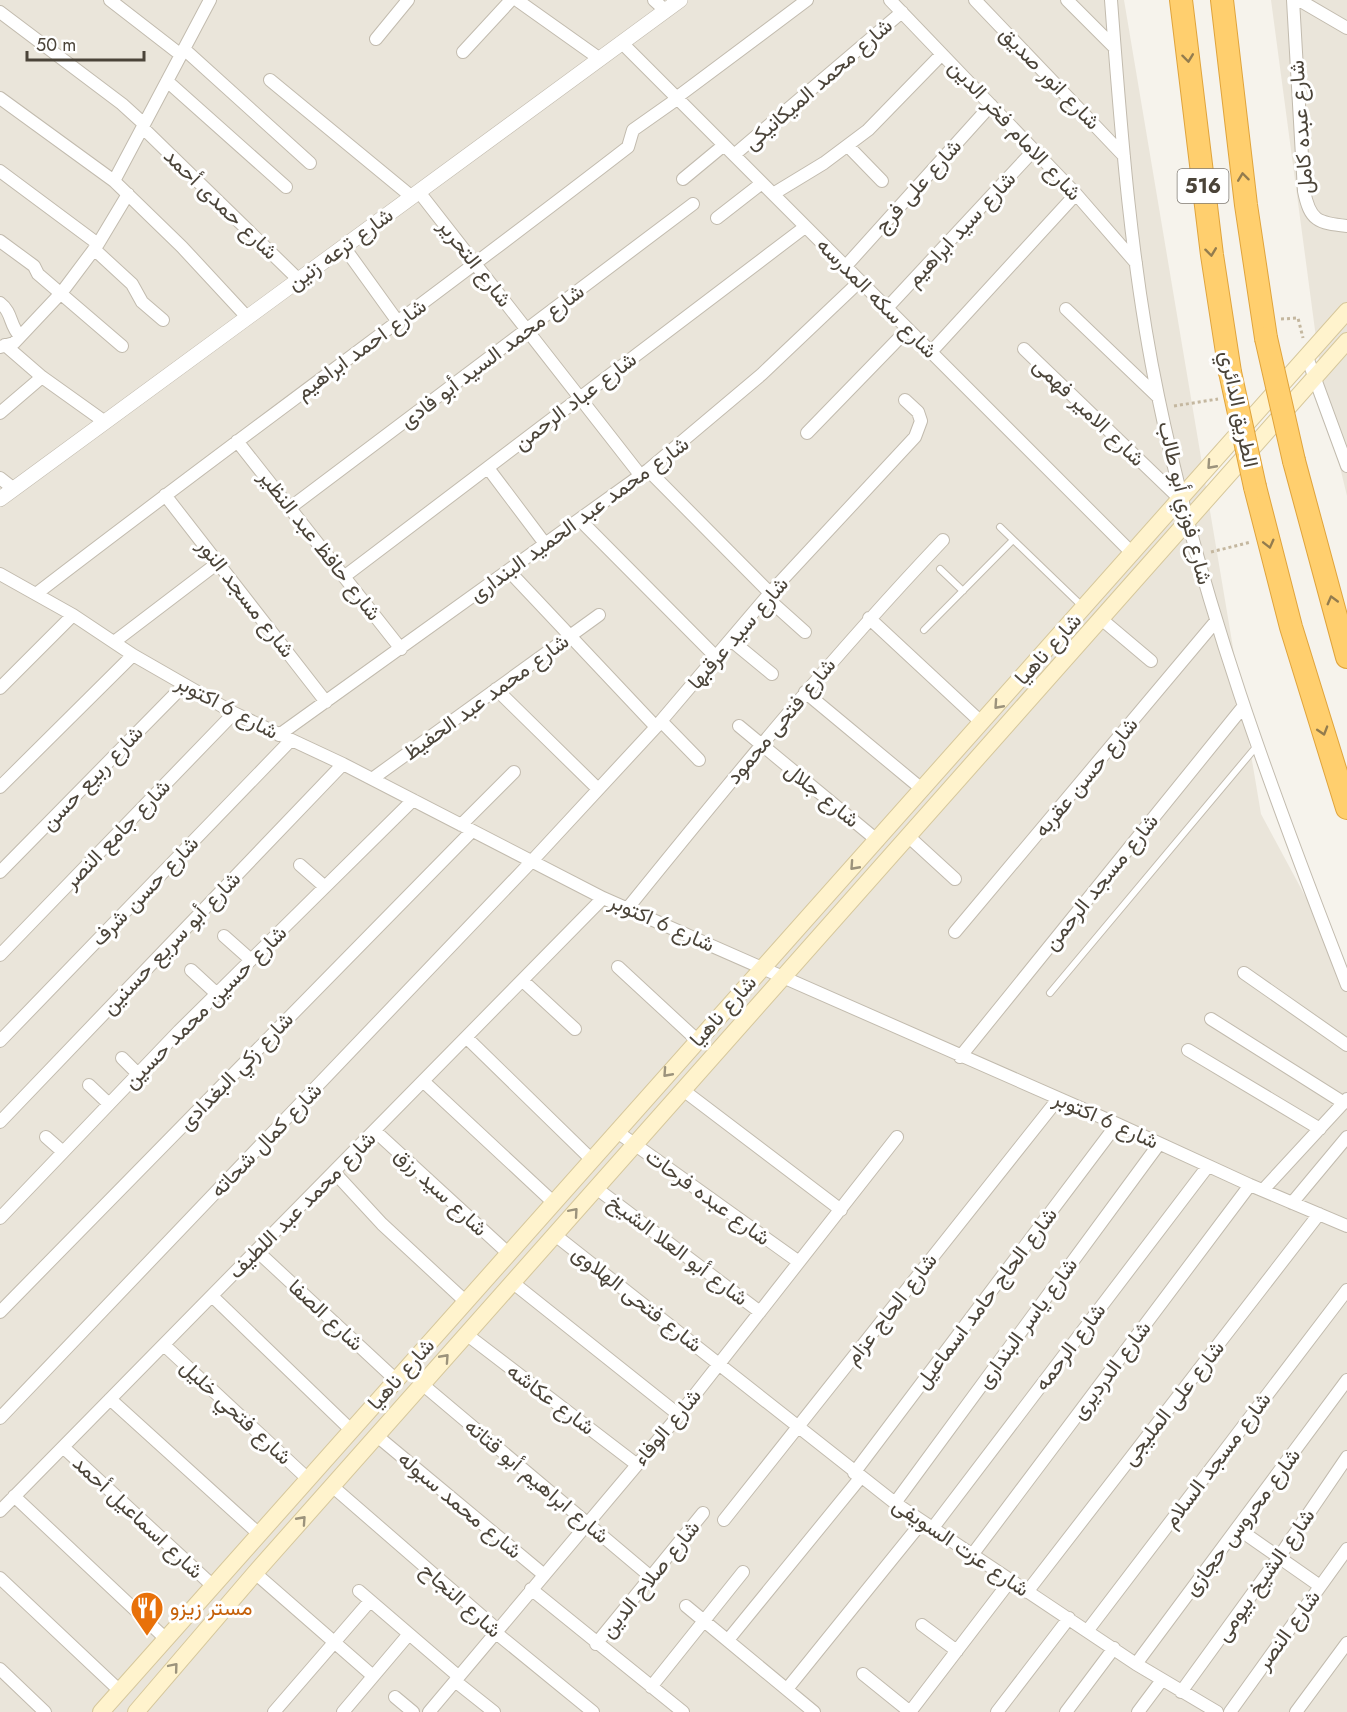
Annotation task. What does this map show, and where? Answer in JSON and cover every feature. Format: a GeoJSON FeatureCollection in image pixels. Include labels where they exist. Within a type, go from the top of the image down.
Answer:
{"type":"FeatureCollection","features":[{"type":"Feature","properties":{"kind":"highway","name":"الطريق الدائري"},"geometry":{"type":"LineString","coordinates":[[1181,0],[1212,255],[1235,397],[1255,487],[1291,627],[1347,808]]}},
{"type":"Feature","properties":{"kind":"highway","name":"الطريق الدائري"},"geometry":{"type":"LineString","coordinates":[[1222,0],[1246,205],[1266,338],[1294,461],[1347,657]]}},
{"type":"Feature","properties":{"kind":"main road","name":"شارع ناهيا"},"geometry":{"type":"LineString","coordinates":[[101,1712],[1347,311]]}},
{"type":"Feature","properties":{"kind":"main road","name":"شارع ناهيا"},"geometry":{"type":"LineString","coordinates":[[136,1712],[255,1573],[1347,340]]}},
{"type":"Feature","properties":{"kind":"main road"},"geometry":{"type":"LineString","coordinates":[[950,759],[963,772]]}},
{"type":"Feature","properties":{"kind":"street"},"geometry":{"type":"LineString","coordinates":[[110,0],[182,52],[310,163]]}},
{"type":"Feature","properties":{"kind":"street"},"geometry":{"type":"LineString","coordinates":[[114,181],[210,0]]}},
{"type":"Feature","properties":{"kind":"street"},"geometry":{"type":"LineString","coordinates":[[376,39],[408,0]]}},
{"type":"Feature","properties":{"kind":"street"},"geometry":{"type":"LineString","coordinates":[[462,52],[511,0]]}},
{"type":"Feature","properties":{"kind":"street"},"geometry":{"type":"LineString","coordinates":[[517,0],[600,59]]}},
{"type":"Feature","properties":{"kind":"street","name":"شارع ترعه زنين"},"geometry":{"type":"LineString","coordinates":[[0,499],[246,316],[299,280],[622,43],[660,5],[680,0]]}},
{"type":"Feature","properties":{"kind":"street","name":"شارع احمد ابراهيم"},"geometry":{"type":"LineString","coordinates":[[36,594],[237,441],[477,264],[628,147],[633,130],[807,0]]}},
{"type":"Feature","properties":{"kind":"street","name":"شارع الامام فخر الدين"},"geometry":{"type":"LineString","coordinates":[[891,0],[1076,194],[1136,263]]}},
{"type":"Feature","properties":{"kind":"street","name":"شارع انور صديق"},"geometry":{"type":"LineString","coordinates":[[975,0],[1125,156]]}},
{"type":"Feature","properties":{"kind":"street"},"geometry":{"type":"LineString","coordinates":[[1067,0],[1114,47]]}},
{"type":"Feature","properties":{"kind":"street","name":"شارع فوزي أبو طالب"},"geometry":{"type":"LineString","coordinates":[[1111,0],[1136,263],[1159,402],[1187,520],[1256,747],[1347,985]]}},
{"type":"Feature","properties":{"kind":"street","name":"شارع عبده كامل"},"geometry":{"type":"LineString","coordinates":[[1293,0],[1304,191],[1308,210],[1318,221],[1347,226]]}},
{"type":"Feature","properties":{"kind":"street"},"geometry":{"type":"LineString","coordinates":[[1299,0],[1347,28]]}},
{"type":"Feature","properties":{"kind":"street","name":"شارع حمدى أحمد"},"geometry":{"type":"LineString","coordinates":[[0,12],[122,104],[299,280]]}},
{"type":"Feature","properties":{"kind":"street","name":"شارع محمد الميكانيكى"},"geometry":{"type":"LineString","coordinates":[[734,156],[902,12]]}},
{"type":"Feature","properties":{"kind":"street","name":"شارع سكه المدرسه"},"geometry":{"type":"LineString","coordinates":[[622,43],[1133,554]]}},
{"type":"Feature","properties":{"kind":"street"},"geometry":{"type":"LineString","coordinates":[[773,194],[848,146],[868,130],[942,54]]}},
{"type":"Feature","properties":{"kind":"street","name":"شارع التحرير"},"geometry":{"type":"LineString","coordinates":[[270,80],[415,194],[477,264],[580,398],[645,473],[805,632]]}},
{"type":"Feature","properties":{"kind":"street"},"geometry":{"type":"LineString","coordinates":[[167,81],[286,187]]}},
{"type":"Feature","properties":{"kind":"street"},"geometry":{"type":"LineString","coordinates":[[0,98],[114,181],[246,316]]}},
{"type":"Feature","properties":{"kind":"street","name":"شارع على فرج"},"geometry":{"type":"LineString","coordinates":[[845,267],[991,105]]}},
{"type":"Feature","properties":{"kind":"street"},"geometry":{"type":"LineString","coordinates":[[683,179],[724,145]]}},
{"type":"Feature","properties":{"kind":"street"},"geometry":{"type":"LineString","coordinates":[[848,146],[882,181]]}},
{"type":"Feature","properties":{"kind":"street","name":"شارع سيد ابراهيم"},"geometry":{"type":"LineString","coordinates":[[887,308],[1034,150]]}},
{"type":"Feature","properties":{"kind":"street"},"geometry":{"type":"LineString","coordinates":[[0,171],[96,246],[132,284],[142,302],[164,320]]}},
{"type":"Feature","properties":{"kind":"street"},"geometry":{"type":"LineString","coordinates":[[717,218],[762,183]]}},
{"type":"Feature","properties":{"kind":"street"},"geometry":{"type":"LineString","coordinates":[[2,346],[14,343],[62,292],[96,246],[128,194]]}},
{"type":"Feature","properties":{"kind":"street"},"geometry":{"type":"LineString","coordinates":[[931,352],[1076,194]]}},
{"type":"Feature","properties":{"kind":"street","name":"شارع محمد السيد أبو فادى"},"geometry":{"type":"LineString","coordinates":[[291,507],[693,204]]}},
{"type":"Feature","properties":{"kind":"street","name":"شارع عباد الرحمن"},"geometry":{"type":"LineString","coordinates":[[345,576],[805,227]]}},
{"type":"Feature","properties":{"kind":"street"},"geometry":{"type":"LineString","coordinates":[[0,241],[34,266],[38,274],[62,292],[122,346]]}},
{"type":"Feature","properties":{"kind":"street"},"geometry":{"type":"LineString","coordinates":[[344,247],[398,322]]}},
{"type":"Feature","properties":{"kind":"street","name":"شارع محمد عبد الحميد البندارى"},"geometry":{"type":"LineString","coordinates":[[285,737],[326,702],[645,473],[753,382],[860,281]]}},
{"type":"Feature","properties":{"kind":"street"},"geometry":{"type":"LineString","coordinates":[[0,303],[8,310],[13,330],[20,336]]}},
{"type":"Feature","properties":{"kind":"street"},"geometry":{"type":"LineString","coordinates":[[1066,309],[1159,402]]}},
{"type":"Feature","properties":{"kind":"street"},"geometry":{"type":"LineString","coordinates":[[807,433],[909,329]]}},
{"type":"Feature","properties":{"kind":"street"},"geometry":{"type":"LineString","coordinates":[[2,346],[105,422]]}},
{"type":"Feature","properties":{"kind":"street","name":"شارع الامير فهمى"},"geometry":{"type":"LineString","coordinates":[[1024,349],[1182,498]]}},
{"type":"Feature","properties":{"kind":"street"},"geometry":{"type":"LineString","coordinates":[[1307,357],[1346,462]]}},
{"type":"Feature","properties":{"kind":"street"},"geometry":{"type":"LineString","coordinates":[[0,412],[42,377]]}},
{"type":"Feature","properties":{"kind":"street","name":"شارع سيد عرقبها"},"geometry":{"type":"LineString","coordinates":[[531,862],[717,658],[768,596],[915,436],[921,421],[918,412],[905,400]]}},
{"type":"Feature","properties":{"kind":"street","name":"شارع حافظ عبد النظير"},"geometry":{"type":"LineString","coordinates":[[237,441],[401,649]]}},
{"type":"Feature","properties":{"kind":"street"},"geometry":{"type":"LineString","coordinates":[[488,468],[546,545]]}},
{"type":"Feature","properties":{"kind":"street"},"geometry":{"type":"LineString","coordinates":[[0,478],[14,489]]}},
{"type":"Feature","properties":{"kind":"street","name":"شارع مسجد النور"},"geometry":{"type":"LineString","coordinates":[[165,495],[326,702]]}},
{"type":"Feature","properties":{"kind":"street"},"geometry":{"type":"LineString","coordinates":[[580,520],[717,658]]}},
{"type":"Feature","properties":{"kind":"street","name":"شارع فتحى محمود"},"geometry":{"type":"LineString","coordinates":[[627,909],[760,744],[869,618],[943,540]]}},
{"type":"Feature","properties":{"kind":"street"},"geometry":{"type":"LineString","coordinates":[[114,642],[219,562]]}},
{"type":"Feature","properties":{"kind":"street"},"geometry":{"type":"LineString","coordinates":[[509,571],[658,724],[699,760]]}},
{"type":"Feature","properties":{"kind":"street","name":"شارع 6 اكتوبر"},"geometry":{"type":"LineString","coordinates":[[2,578],[73,615],[133,655],[234,712],[343,764],[603,898],[1347,1226]]}},
{"type":"Feature","properties":{"kind":"street"},"geometry":{"type":"LineString","coordinates":[[0,688],[73,615]]}},
{"type":"Feature","properties":{"kind":"street","name":"شارع محمد عبد الحفيظ"},"geometry":{"type":"LineString","coordinates":[[372,779],[599,615]]}},
{"type":"Feature","properties":{"kind":"street"},"geometry":{"type":"LineString","coordinates":[[869,618],[982,723]]}},
{"type":"Feature","properties":{"kind":"street"},"geometry":{"type":"LineString","coordinates":[[1100,618],[1151,661]]}},
{"type":"Feature","properties":{"kind":"street","name":"شارع حسن عقربه"},"geometry":{"type":"LineString","coordinates":[[955,932],[1216,621]]}},
{"type":"Feature","properties":{"kind":"street"},"geometry":{"type":"LineString","coordinates":[[732,641],[772,674]]}},
{"type":"Feature","properties":{"kind":"street"},"geometry":{"type":"LineString","coordinates":[[0,787],[133,655]]}},
{"type":"Feature","properties":{"kind":"street","name":"شارع ربيع حسن"},"geometry":{"type":"LineString","coordinates":[[0,872],[184,685]]}},
{"type":"Feature","properties":{"kind":"street"},"geometry":{"type":"LineString","coordinates":[[496,689],[598,789]]}},
{"type":"Feature","properties":{"kind":"street"},"geometry":{"type":"LineString","coordinates":[[805,692],[923,790]]}},
{"type":"Feature","properties":{"kind":"street","name":"شارع مسجد الرحمن"},"geometry":{"type":"LineString","coordinates":[[960,1057],[1243,707]]}},
{"type":"Feature","properties":{"kind":"street","name":"شارع جامع النصر"},"geometry":{"type":"LineString","coordinates":[[0,955],[234,712]]}},
{"type":"Feature","properties":{"kind":"street","name":"شارع جلال"},"geometry":{"type":"LineString","coordinates":[[739,726],[878,840]]}},
{"type":"Feature","properties":{"kind":"street","name":"شارع حسن شرف"},"geometry":{"type":"LineString","coordinates":[[0,1041],[285,737]]}},
{"type":"Feature","properties":{"kind":"street","name":"شارع أبو سريع حسنين"},"geometry":{"type":"LineString","coordinates":[[0,1122],[343,764]]}},
{"type":"Feature","properties":{"kind":"street","name":"شارع زكي البغدادى"},"geometry":{"type":"LineString","coordinates":[[0,1312],[466,828],[514,772]]}},
{"type":"Feature","properties":{"kind":"street","name":"شارع حسين محمد حسين"},"geometry":{"type":"LineString","coordinates":[[0,1218],[217,994],[413,800]]}},
{"type":"Feature","properties":{"kind":"street"},"geometry":{"type":"LineString","coordinates":[[908,836],[955,879]]}},
{"type":"Feature","properties":{"kind":"street","name":"شارع كمال شحاته"},"geometry":{"type":"LineString","coordinates":[[0,1418],[531,862]]}},
{"type":"Feature","properties":{"kind":"street"},"geometry":{"type":"LineString","coordinates":[[300,865],[325,887]]}},
{"type":"Feature","properties":{"kind":"street","name":"شارع محمد عبد اللطيف"},"geometry":{"type":"LineString","coordinates":[[0,1510],[603,898]]}},
{"type":"Feature","properties":{"kind":"street"},"geometry":{"type":"LineString","coordinates":[[224,936],[251,960]]}},
{"type":"Feature","properties":{"kind":"street"},"geometry":{"type":"LineString","coordinates":[[618,967],[697,1040]]}},
{"type":"Feature","properties":{"kind":"street"},"geometry":{"type":"LineString","coordinates":[[191,970],[217,994]]}},
{"type":"Feature","properties":{"kind":"street"},"geometry":{"type":"LineString","coordinates":[[1244,973],[1347,1045]]}},
{"type":"Feature","properties":{"kind":"street"},"geometry":{"type":"LineString","coordinates":[[523,981],[576,1029]]}},
{"type":"Feature","properties":{"kind":"street"},"geometry":{"type":"LineString","coordinates":[[1211,1019],[1346,1101],[1263,1190]]}},
{"type":"Feature","properties":{"kind":"street"},"geometry":{"type":"LineString","coordinates":[[467,1038],[591,1159]]}},
{"type":"Feature","properties":{"kind":"street"},"geometry":{"type":"LineString","coordinates":[[1188,1050],[1320,1129]]}},
{"type":"Feature","properties":{"kind":"street"},"geometry":{"type":"LineString","coordinates":[[122,1058],[138,1074]]}},
{"type":"Feature","properties":{"kind":"street"},"geometry":{"type":"LineString","coordinates":[[424,1082],[553,1202]]}},
{"type":"Feature","properties":{"kind":"street"},"geometry":{"type":"LineString","coordinates":[[89,1085],[109,1104]]}},
{"type":"Feature","properties":{"kind":"street"},"geometry":{"type":"LineString","coordinates":[[683,1090],[841,1210]]}},
{"type":"Feature","properties":{"kind":"street","name":"شارع الحاج عزام"},"geometry":{"type":"LineString","coordinates":[[724,1520],[1058,1098]]}},
{"type":"Feature","properties":{"kind":"street","name":"شارع الحاج حامد اسماعيل"},"geometry":{"type":"LineString","coordinates":[[728,1641],[858,1475],[1117,1124]]}},
{"type":"Feature","properties":{"kind":"street","name":"شارع سيد رزق"},"geometry":{"type":"LineString","coordinates":[[375,1131],[508,1254]]}},
{"type":"Feature","properties":{"kind":"street","name":"شارع عبده فرحات"},"geometry":{"type":"LineString","coordinates":[[616,1131],[799,1262]]}},
{"type":"Feature","properties":{"kind":"street"},"geometry":{"type":"LineString","coordinates":[[46,1137],[63,1152]]}},
{"type":"Feature","properties":{"kind":"street","name":"شارع الوفاء"},"geometry":{"type":"LineString","coordinates":[[429,1712],[586,1522],[679,1415],[897,1137]]}},
{"type":"Feature","properties":{"kind":"street"},"geometry":{"type":"LineString","coordinates":[[1292,1203],[1347,1137]]}},
{"type":"Feature","properties":{"kind":"street","name":"شارع ياسر البندارى"},"geometry":{"type":"LineString","coordinates":[[895,1503],[1160,1144]]}},
{"type":"Feature","properties":{"kind":"street","name":"شارع الرحمه"},"geometry":{"type":"LineString","coordinates":[[787,1689],[927,1525],[1208,1166]]}},
{"type":"Feature","properties":{"kind":"street"},"geometry":{"type":"LineString","coordinates":[[334,1172],[382,1224],[465,1301]]}},
{"type":"Feature","properties":{"kind":"street","name":"شارع الدرديرى"},"geometry":{"type":"LineString","coordinates":[[972,1555],[1250,1185]]}},
{"type":"Feature","properties":{"kind":"street","name":"شارع أبو العلا الشيخ"},"geometry":{"type":"LineString","coordinates":[[596,1188],[760,1312]]}},
{"type":"Feature","properties":{"kind":"street","name":"شارع على المليجى"},"geometry":{"type":"LineString","coordinates":[[1027,1592],[1318,1214]]}},
{"type":"Feature","properties":{"kind":"street","name":"شارع فتحى الهلاوى"},"geometry":{"type":"LineString","coordinates":[[555,1235],[720,1362]]}},
{"type":"Feature","properties":{"kind":"street","name":"شارع الصفا"},"geometry":{"type":"LineString","coordinates":[[257,1251],[396,1380]]}},
{"type":"Feature","properties":{"kind":"street"},"geometry":{"type":"LineString","coordinates":[[512,1282],[679,1415]]}},
{"type":"Feature","properties":{"kind":"street","name":"شارع مسجد السلام"},"geometry":{"type":"LineString","coordinates":[[1088,1630],[1347,1290]]}},
{"type":"Feature","properties":{"kind":"street"},"geometry":{"type":"LineString","coordinates":[[212,1296],[351,1430]]}},
{"type":"Feature","properties":{"kind":"street","name":"شارع عكاشه"},"geometry":{"type":"LineString","coordinates":[[466,1334],[636,1464]]}},
{"type":"Feature","properties":{"kind":"street","name":"شارع فتحي خليل"},"geometry":{"type":"LineString","coordinates":[[164,1345],[308,1479]]}},
{"type":"Feature","properties":{"kind":"street","name":"شارع عزت السويفى"},"geometry":{"type":"LineString","coordinates":[[720,1362],[895,1503],[1136,1664],[1216,1712]]}},
{"type":"Feature","properties":{"kind":"street","name":"شارع محروس حجازى"},"geometry":{"type":"LineString","coordinates":[[1136,1664],[1347,1380]]}},
{"type":"Feature","properties":{"kind":"street","name":"شارع ابراهيم أبو قتاته"},"geometry":{"type":"LineString","coordinates":[[422,1384],[651,1577]]}},
{"type":"Feature","properties":{"kind":"street"},"geometry":{"type":"LineString","coordinates":[[110,1399],[259,1534]]}},
{"type":"Feature","properties":{"kind":"street","name":"شارع محمد سبوله"},"geometry":{"type":"LineString","coordinates":[[376,1436],[543,1574]]}},
{"type":"Feature","properties":{"kind":"street","name":"شارع اسماعيل أحمد"},"geometry":{"type":"LineString","coordinates":[[63,1447],[213,1586]]}},
{"type":"Feature","properties":{"kind":"street","name":"شارع الشيخ بيومى"},"geometry":{"type":"LineString","coordinates":[[1181,1692],[1279,1557],[1347,1457]]}},
{"type":"Feature","properties":{"kind":"street","name":"شارع النجاح"},"geometry":{"type":"LineString","coordinates":[[332,1486],[491,1624],[495,1632],[593,1712]]}},
{"type":"Feature","properties":{"kind":"street"},"geometry":{"type":"LineString","coordinates":[[14,1496],[166,1639]]}},
{"type":"Feature","properties":{"kind":"street","name":"شارع صلاح الدين"},"geometry":{"type":"LineString","coordinates":[[596,1644],[703,1513]]}},
{"type":"Feature","properties":{"kind":"street"},"geometry":{"type":"LineString","coordinates":[[1237,1528],[1320,1586]]}},
{"type":"Feature","properties":{"kind":"street","name":"شارع النصر"},"geometry":{"type":"LineString","coordinates":[[1230,1712],[1347,1549]]}},
{"type":"Feature","properties":{"kind":"street"},"geometry":{"type":"LineString","coordinates":[[651,1687],[743,1572]]}},
{"type":"Feature","properties":{"kind":"street"},"geometry":{"type":"LineString","coordinates":[[255,1573],[373,1676]]}},
{"type":"Feature","properties":{"kind":"street"},"geometry":{"type":"LineString","coordinates":[[0,1578],[120,1691]]}},
{"type":"Feature","properties":{"kind":"street"},"geometry":{"type":"LineString","coordinates":[[863,1674],[910,1712],[1010,1581]]}},
{"type":"Feature","properties":{"kind":"street"},"geometry":{"type":"LineString","coordinates":[[531,1589],[596,1644],[683,1712]]}},
{"type":"Feature","properties":{"kind":"street"},"geometry":{"type":"LineString","coordinates":[[359,1591],[494,1712]]}},
{"type":"Feature","properties":{"kind":"street"},"geometry":{"type":"LineString","coordinates":[[274,1712],[370,1601]]}},
{"type":"Feature","properties":{"kind":"street"},"geometry":{"type":"LineString","coordinates":[[686,1606],[787,1689],[800,1707],[814,1712]]}},
{"type":"Feature","properties":{"kind":"street"},"geometry":{"type":"LineString","coordinates":[[997,1712],[1069,1618]]}},
{"type":"Feature","properties":{"kind":"street"},"geometry":{"type":"LineString","coordinates":[[922,1625],[957,1651]]}},
{"type":"Feature","properties":{"kind":"street"},"geometry":{"type":"LineString","coordinates":[[343,1712],[409,1634]]}},
{"type":"Feature","properties":{"kind":"street"},"geometry":{"type":"LineString","coordinates":[[1296,1712],[1347,1643]]}},
{"type":"Feature","properties":{"kind":"street"},"geometry":{"type":"LineString","coordinates":[[1066,1712],[1114,1648]]}},
{"type":"Feature","properties":{"kind":"street"},"geometry":{"type":"LineString","coordinates":[[0,1669],[45,1712]]}},
{"type":"Feature","properties":{"kind":"street"},"geometry":{"type":"LineString","coordinates":[[1138,1712],[1162,1680]]}},
{"type":"Feature","properties":{"kind":"street"},"geometry":{"type":"LineString","coordinates":[[394,1697],[413,1712]]}},
{"type":"Feature","properties":{"kind":"lane"},"geometry":{"type":"LineString","coordinates":[[1000,527],[1085,608]]}},
{"type":"Feature","properties":{"kind":"lane"},"geometry":{"type":"LineString","coordinates":[[924,630],[1013,540]]}},
{"type":"Feature","properties":{"kind":"lane"},"geometry":{"type":"LineString","coordinates":[[940,568],[963,591]]}},
{"type":"Feature","properties":{"kind":"lane"},"geometry":{"type":"LineString","coordinates":[[1050,993],[1256,747]]}},
{"type":"Feature","properties":{"kind":"path"},"geometry":{"type":"LineString","coordinates":[[1159,402],[1235,397]]}},
{"type":"Feature","properties":{"kind":"path"},"geometry":{"type":"LineString","coordinates":[[1197,555],[1268,538]]}},
{"type":"Feature","properties":{"kind":"shaded area"},"geometry":{"type":"Polygon","coordinates":[[[0,0],[1124,0],[1261,814],[1347,974],[1347,1712],[0,1712],[0,0]]]}},
{"type":"Feature","properties":{"kind":"shaded area"},"geometry":{"type":"Polygon","coordinates":[[[1271,0],[1347,0],[1347,496],[1325,405],[1271,0]]]}},
{"type":"Feature","properties":{"kind":"place","name":"مستر زيزو"},"geometry":{"type":"Point","coordinates":[147,1637]}}]}
